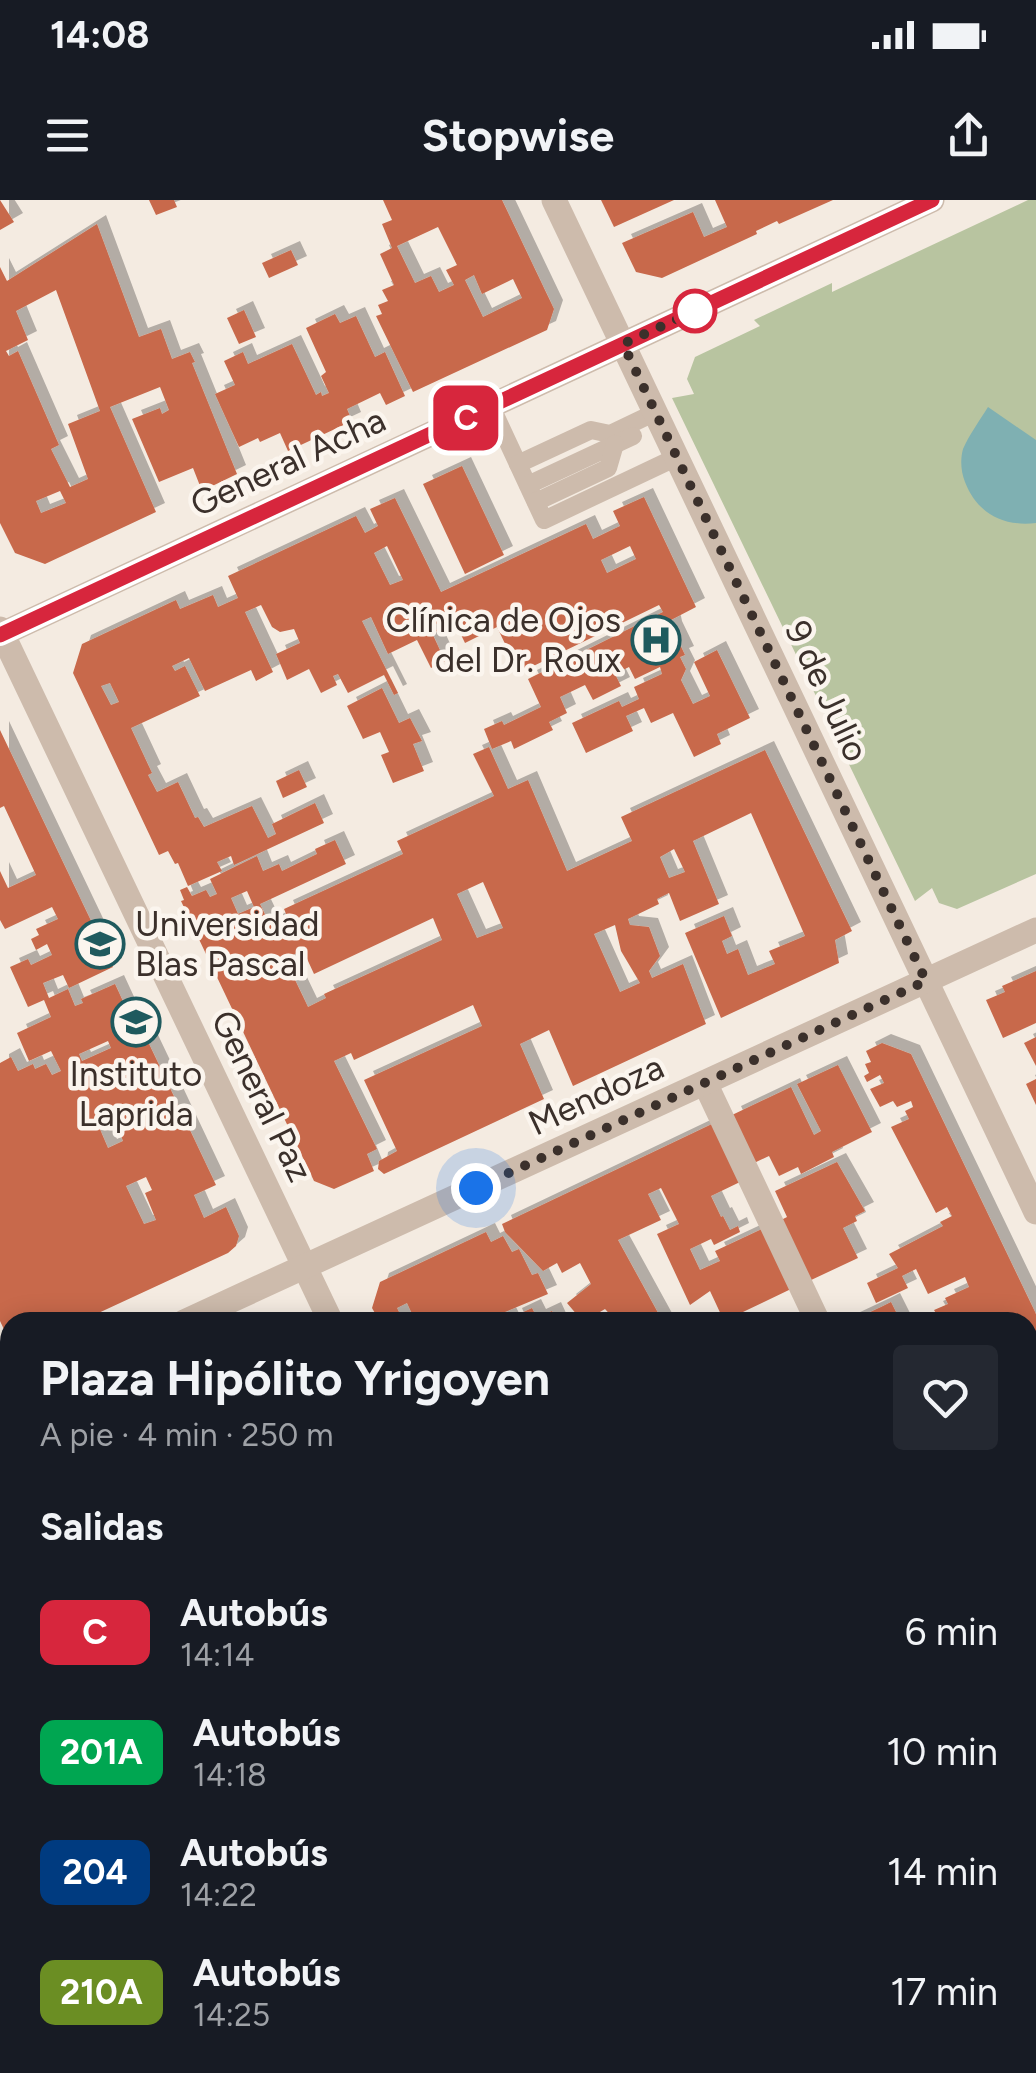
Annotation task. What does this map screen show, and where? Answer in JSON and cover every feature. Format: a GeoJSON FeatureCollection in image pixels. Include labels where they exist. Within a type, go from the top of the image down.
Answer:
{"type":"FeatureCollection","features":[{"type":"Feature","properties":{"kind":"street","name":"9 de Julio"},"geometry":{"type":"LineString","coordinates":[[554,200],[1036,1212]]}},
{"type":"Feature","properties":{"kind":"street","name":"General Acha"},"geometry":{"type":"LineString","coordinates":[[1,633],[932,200]]}},
{"type":"Feature","properties":{"kind":"street","name":"General Paz"},"geometry":{"type":"LineString","coordinates":[[1,633],[326,1312]]}},
{"type":"Feature","properties":{"kind":"street","name":"Mendoza"},"geometry":{"type":"LineString","coordinates":[[206,1312],[1036,930]]}},
{"type":"Feature","properties":{"kind":"street"},"geometry":{"type":"LineString","coordinates":[[704,1083],[813,1312]]}},
{"type":"Feature","properties":{"kind":"lane"},"geometry":{"type":"LineString","coordinates":[[491,406],[544,520],[677,457]]}},
{"type":"Feature","properties":{"kind":"lane"},"geometry":{"type":"LineString","coordinates":[[518,464],[591,430],[610,434],[658,418]]}},
{"type":"Feature","properties":{"kind":"lane"},"geometry":{"type":"LineString","coordinates":[[532,494],[658,418]]}},
{"type":"Feature","properties":{"kind":"green space"},"geometry":{"type":"Polygon","coordinates":[[[1028,200],[1036,200],[1036,874],[957,909],[939,903],[932,888],[915,901],[672,398],[694,394],[687,379],[695,357],[760,326],[754,320],[832,283],[832,292],[1028,200]]]}},
{"type":"Feature","properties":{"kind":"water"},"geometry":{"type":"Polygon","coordinates":[[[988,407],[1036,440],[1036,523],[1013,523],[993,516],[977,502],[965,482],[961,466],[963,449],[988,407]]]}},
{"type":"Feature","properties":{"kind":"building"},"geometry":{"type":"Polygon","coordinates":[[[0,200],[14,222],[0,230],[0,200]]]}},
{"type":"Feature","properties":{"kind":"building"},"geometry":{"type":"Polygon","coordinates":[[[149,200],[174,200],[177,207],[156,215],[149,200]]]}},
{"type":"Feature","properties":{"kind":"building"},"geometry":{"type":"Polygon","coordinates":[[[383,200],[502,200],[554,309],[547,330],[413,392],[376,316],[382,314],[378,305],[388,301],[382,290],[394,285],[380,254],[392,248],[382,224],[392,220],[383,200]],[[438,227],[397,246],[415,283],[431,276],[439,292],[454,285],[446,270],[457,265],[438,227]],[[474,275],[465,280],[483,317],[522,298],[513,279],[482,294],[474,275]]]}},
{"type":"Feature","properties":{"kind":"building"},"geometry":{"type":"Polygon","coordinates":[[[601,200],[674,200],[614,227],[601,200]]]}},
{"type":"Feature","properties":{"kind":"building"},"geometry":{"type":"Polygon","coordinates":[[[715,200],[833,200],[779,224],[777,221],[662,278],[636,272],[622,243],[693,212],[704,237],[727,227],[715,200]]]}},
{"type":"Feature","properties":{"kind":"building"},"geometry":{"type":"Polygon","coordinates":[[[97,224],[139,337],[161,329],[172,359],[190,352],[237,474],[202,491],[193,468],[159,482],[132,419],[160,408],[162,414],[169,410],[160,387],[110,407],[156,512],[45,564],[15,553],[0,523],[0,267],[7,281],[97,224]],[[56,290],[16,311],[28,340],[6,351],[9,356],[18,351],[59,445],[51,449],[70,487],[88,479],[68,424],[100,411],[56,290]],[[60,491],[36,501],[41,513],[66,503],[60,491]]]}},
{"type":"Feature","properties":{"kind":"building"},"geometry":{"type":"Polygon","coordinates":[[[291,250],[298,265],[269,278],[262,263],[291,250]]]}},
{"type":"Feature","properties":{"kind":"building"},"geometry":{"type":"Polygon","coordinates":[[[244,310],[256,337],[239,344],[227,318],[244,310]]]}},
{"type":"Feature","properties":{"kind":"building"},"geometry":{"type":"Polygon","coordinates":[[[335,314],[340,323],[356,316],[375,357],[385,352],[405,396],[386,405],[380,393],[347,409],[352,421],[288,451],[280,433],[239,447],[215,394],[235,385],[224,361],[243,352],[248,364],[292,344],[316,395],[321,392],[322,396],[329,393],[321,376],[326,372],[306,328],[335,314]]]}},
{"type":"Feature","properties":{"kind":"building"},"geometry":{"type":"Polygon","coordinates":[[[462,466],[504,555],[465,574],[423,484],[462,466]]]}},
{"type":"Feature","properties":{"kind":"building"},"geometry":{"type":"Polygon","coordinates":[[[644,497],[696,607],[671,620],[685,655],[680,657],[686,669],[681,680],[693,704],[710,696],[694,662],[717,650],[750,718],[717,734],[721,744],[694,757],[673,713],[651,723],[644,708],[626,716],[633,731],[586,753],[572,723],[619,701],[622,707],[639,699],[634,687],[662,674],[660,667],[635,679],[629,667],[615,674],[621,686],[593,700],[585,685],[560,697],[567,713],[549,722],[553,730],[514,749],[511,741],[492,749],[484,729],[502,721],[504,725],[541,707],[528,679],[663,612],[659,605],[519,673],[497,627],[465,643],[452,616],[434,625],[437,631],[432,633],[445,661],[431,668],[417,640],[388,654],[371,617],[362,621],[398,693],[394,695],[384,675],[348,693],[338,674],[333,676],[337,685],[321,693],[309,669],[287,680],[276,654],[300,643],[294,629],[280,632],[272,627],[261,605],[245,612],[273,672],[256,681],[251,670],[205,691],[189,658],[172,666],[175,671],[185,666],[200,696],[131,728],[157,792],[178,782],[195,818],[204,827],[252,806],[268,838],[276,834],[272,824],[315,803],[324,823],[234,865],[231,856],[217,862],[222,871],[188,886],[168,851],[159,855],[73,673],[82,644],[176,600],[180,609],[213,595],[218,607],[238,598],[228,576],[356,516],[365,533],[378,526],[370,509],[395,498],[441,592],[586,524],[593,539],[620,526],[613,511],[644,497]],[[387,546],[374,553],[390,585],[403,580],[387,546]],[[630,546],[601,560],[607,573],[636,559],[630,546]],[[110,683],[101,686],[111,705],[119,702],[110,683]]]}},
{"type":"Feature","properties":{"kind":"building"},"geometry":{"type":"Polygon","coordinates":[[[382,688],[399,723],[410,718],[422,741],[413,744],[424,771],[393,783],[381,755],[389,752],[380,732],[363,739],[347,706],[382,688]]]}},
{"type":"Feature","properties":{"kind":"building"},"geometry":{"type":"Polygon","coordinates":[[[0,730],[113,967],[69,988],[63,975],[43,983],[49,998],[68,989],[75,1006],[83,1003],[81,999],[115,984],[127,1010],[132,1008],[216,1185],[194,1195],[204,1218],[226,1207],[239,1236],[228,1253],[101,1312],[0,1312],[0,1063],[11,1057],[18,1071],[33,1064],[35,1069],[46,1064],[52,1075],[61,1071],[51,1051],[29,1061],[17,1033],[51,1017],[44,1000],[28,1007],[10,967],[28,959],[31,965],[52,955],[47,944],[36,950],[31,939],[39,935],[36,929],[58,919],[52,907],[5,929],[0,920],[0,871],[8,888],[36,875],[4,806],[0,808],[0,730]],[[108,1041],[79,1054],[82,1061],[111,1048],[108,1041]],[[123,1116],[99,1127],[108,1148],[123,1141],[120,1133],[130,1128],[123,1116]],[[146,1177],[126,1186],[144,1224],[156,1220],[145,1193],[152,1190],[146,1177]]]}},
{"type":"Feature","properties":{"kind":"building"},"geometry":{"type":"Polygon","coordinates":[[[489,747],[508,789],[528,780],[567,871],[632,841],[621,817],[765,750],[852,931],[835,940],[839,963],[721,1018],[685,933],[724,916],[732,936],[722,941],[727,954],[738,949],[748,975],[775,964],[769,951],[805,936],[751,813],[693,841],[719,904],[680,921],[669,893],[657,899],[659,904],[628,919],[630,925],[649,927],[660,956],[649,971],[652,978],[683,964],[706,1024],[573,1086],[549,1030],[520,1044],[544,1099],[384,1174],[378,1169],[379,1161],[397,1151],[364,1080],[482,1026],[473,1005],[354,1060],[351,1053],[334,1061],[377,1149],[367,1154],[374,1171],[334,1189],[314,1181],[181,901],[184,900],[180,890],[187,887],[192,896],[206,890],[210,897],[217,894],[210,879],[257,856],[263,871],[279,864],[282,871],[335,840],[346,864],[260,904],[270,925],[287,916],[284,909],[403,854],[397,841],[494,796],[473,754],[489,747]],[[674,849],[660,857],[669,878],[685,872],[674,849]],[[483,882],[457,894],[477,938],[503,928],[483,882]],[[247,891],[231,898],[238,914],[254,907],[247,891]],[[433,918],[314,974],[303,950],[285,959],[308,1007],[326,998],[324,994],[442,940],[433,918]],[[615,925],[594,934],[620,992],[640,983],[621,951],[615,925]]]}},
{"type":"Feature","properties":{"kind":"building"},"geometry":{"type":"Polygon","coordinates":[[[299,770],[307,787],[283,798],[276,781],[299,770]]]}},
{"type":"Feature","properties":{"kind":"building"},"geometry":{"type":"Polygon","coordinates":[[[1036,971],[1036,1023],[1003,1038],[986,1000],[1005,992],[1002,986],[1036,971]]]}},
{"type":"Feature","properties":{"kind":"building"},"geometry":{"type":"Polygon","coordinates":[[[1036,1037],[1036,1066],[1024,1043],[1036,1037]]]}},
{"type":"Feature","properties":{"kind":"building"},"geometry":{"type":"Polygon","coordinates":[[[882,1043],[911,1054],[1035,1312],[935,1312],[948,1304],[945,1298],[969,1287],[965,1277],[928,1294],[916,1269],[902,1276],[908,1288],[876,1303],[867,1283],[898,1268],[889,1254],[943,1226],[940,1222],[952,1216],[947,1207],[936,1213],[891,1127],[909,1119],[905,1111],[913,1107],[911,1101],[897,1107],[893,1101],[880,1107],[870,1089],[884,1083],[880,1075],[867,1082],[865,1064],[871,1062],[866,1051],[882,1043]]]}},
{"type":"Feature","properties":{"kind":"building"},"geometry":{"type":"Polygon","coordinates":[[[838,1065],[872,1132],[832,1152],[834,1157],[801,1174],[798,1167],[779,1176],[769,1156],[754,1163],[732,1115],[791,1087],[814,1135],[821,1131],[797,1084],[838,1065]]]}},
{"type":"Feature","properties":{"kind":"building"},"geometry":{"type":"Polygon","coordinates":[[[1036,1079],[1036,1105],[1026,1084],[1036,1079]]]}},
{"type":"Feature","properties":{"kind":"building"},"geometry":{"type":"Polygon","coordinates":[[[712,1124],[740,1182],[711,1196],[730,1230],[738,1226],[740,1232],[714,1245],[711,1239],[690,1249],[700,1270],[720,1261],[715,1251],[762,1229],[791,1289],[743,1312],[720,1312],[710,1291],[690,1305],[657,1234],[679,1224],[661,1188],[648,1194],[661,1220],[618,1240],[658,1312],[575,1312],[567,1303],[591,1284],[580,1263],[562,1273],[557,1263],[543,1271],[502,1224],[712,1124]]]}},
{"type":"Feature","properties":{"kind":"building"},"geometry":{"type":"Polygon","coordinates":[[[837,1162],[865,1211],[855,1216],[857,1221],[843,1228],[858,1258],[809,1281],[781,1220],[787,1217],[775,1191],[837,1162]]]}},
{"type":"Feature","properties":{"kind":"building"},"geometry":{"type":"Polygon","coordinates":[[[486,1232],[491,1242],[503,1236],[512,1252],[519,1249],[532,1275],[538,1273],[548,1294],[505,1312],[411,1312],[407,1303],[397,1308],[399,1312],[374,1312],[380,1282],[486,1232]]]}},
{"type":"Feature","properties":{"kind":"building"},"geometry":{"type":"Polygon","coordinates":[[[891,1302],[896,1312],[870,1312],[891,1302]]]}},
{"type":"Feature","properties":{"kind":"bus line","name":"C"},"geometry":{"type":"LineString","coordinates":[[0,635],[932,200]]}},
{"type":"Feature","properties":{"kind":"place","name":"Clínica de Ojos del Dr. Roux"},"geometry":{"type":"Point","coordinates":[656,640]}},
{"type":"Feature","properties":{"kind":"place","name":"Universidad Blas Pascal"},"geometry":{"type":"Point","coordinates":[100,944]}},
{"type":"Feature","properties":{"kind":"place","name":"Instituto Laprida"},"geometry":{"type":"Point","coordinates":[136,1022]}},
{"type":"Feature","properties":{"kind":"route"},"geometry":{"type":"LineString","coordinates":[[476,1188],[926,981],[623,344],[695,311]]}}]}
